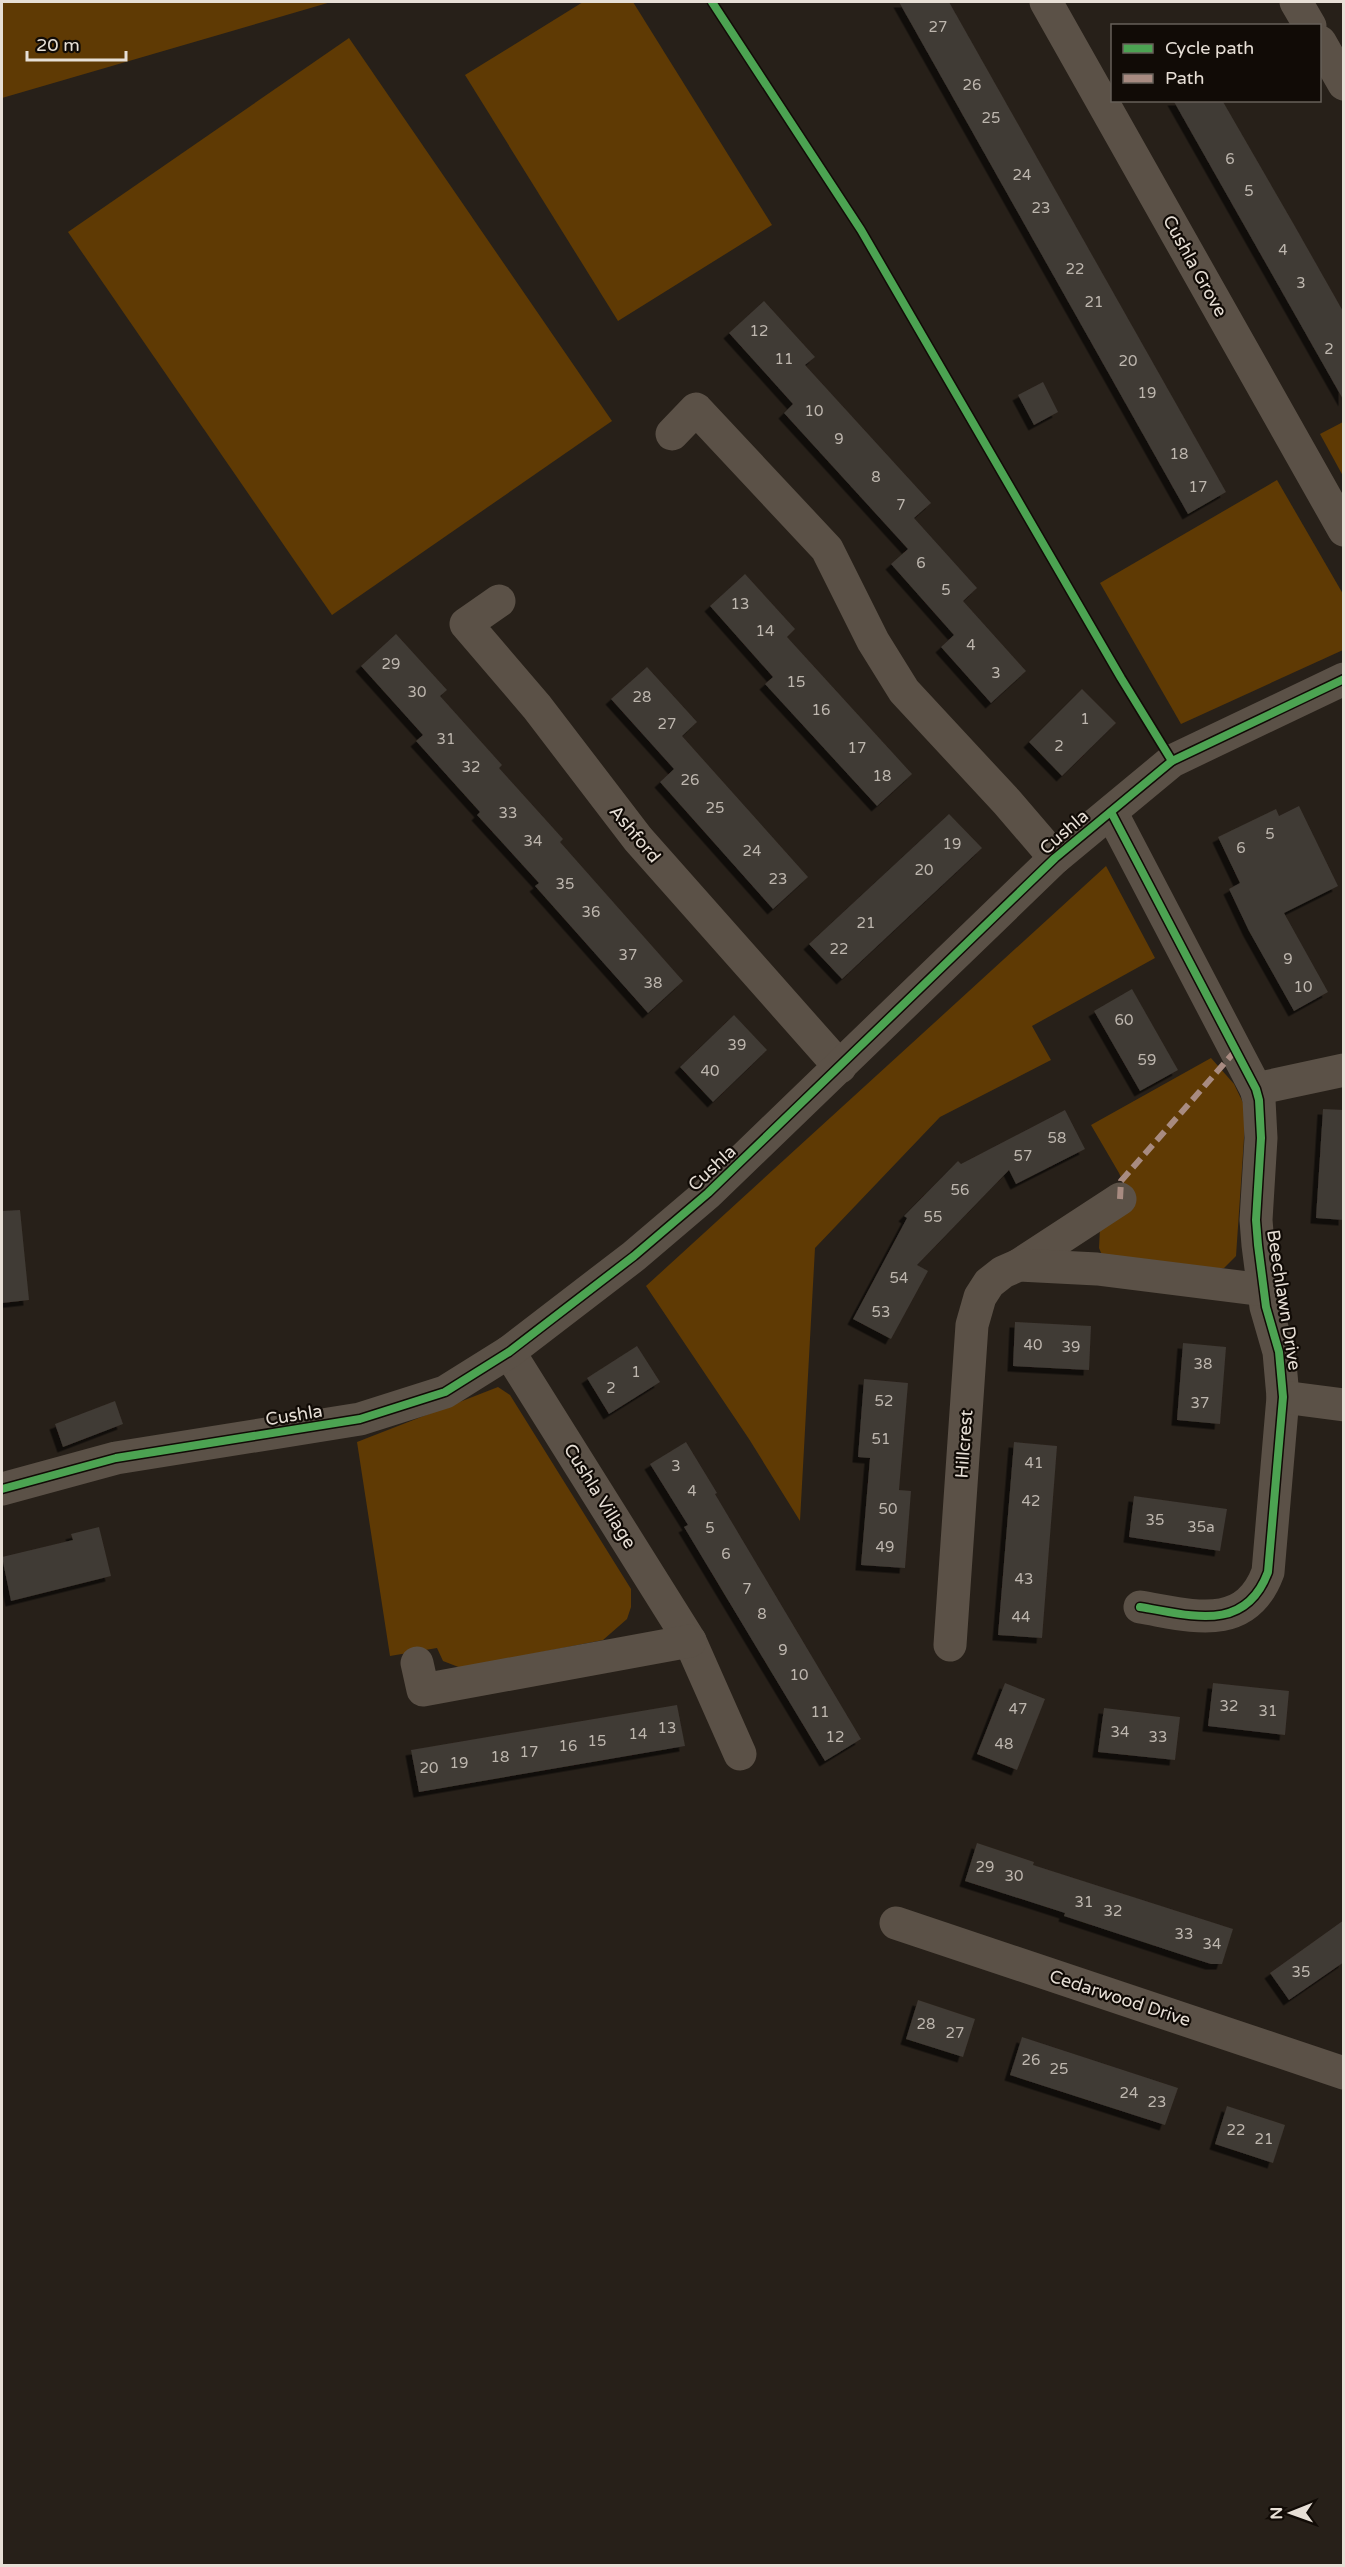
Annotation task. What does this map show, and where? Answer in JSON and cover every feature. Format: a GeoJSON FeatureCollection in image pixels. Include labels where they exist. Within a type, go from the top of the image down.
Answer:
{"type":"FeatureCollection","features":[{"type":"Feature","properties":{"kind":"street","name":"Cushla Grove"},"geometry":{"type":"LineString","coordinates":[[1046,2],[1344,531]]}},
{"type":"Feature","properties":{"kind":"street"},"geometry":{"type":"LineString","coordinates":[[1296,2],[1309,24]]}},
{"type":"Feature","properties":{"kind":"street"},"geometry":{"type":"LineString","coordinates":[[1321,44],[1344,84]]}},
{"type":"Feature","properties":{"kind":"street"},"geometry":{"type":"LineString","coordinates":[[672,434],[696,409],[827,549],[873,641],[904,691],[1007,802],[1055,858]]}},
{"type":"Feature","properties":{"kind":"street","name":"Ashford"},"geometry":{"type":"LineString","coordinates":[[500,601],[466,624],[537,707],[638,840],[840,1067]]}},
{"type":"Feature","properties":{"kind":"street","name":"Cushla"},"geometry":{"type":"LineString","coordinates":[[2,1489],[116,1458],[360,1419],[445,1392],[509,1352],[634,1256],[708,1193],[1055,858],[1172,761],[1344,679]]}},
{"type":"Feature","properties":{"kind":"street","name":"Beechlawn Drive"},"geometry":{"type":"LineString","coordinates":[[1111,812],[1256,1089],[1259,1100],[1261,1138],[1256,1220],[1264,1290],[1279,1352],[1283,1397],[1268,1572],[1263,1585],[1242,1608],[1221,1616],[1204,1617],[1140,1607]]}},
{"type":"Feature","properties":{"kind":"street"},"geometry":{"type":"LineString","coordinates":[[1256,1089],[1344,1070]]}},
{"type":"Feature","properties":{"kind":"street","name":"Hillcrest"},"geometry":{"type":"LineString","coordinates":[[950,1645],[975,1311],[980,1297],[989,1283],[1003,1272],[1019,1265],[1120,1199]]}},
{"type":"Feature","properties":{"kind":"street"},"geometry":{"type":"LineString","coordinates":[[1019,1265],[1096,1269],[1264,1290]]}},
{"type":"Feature","properties":{"kind":"street","name":"Cushla Village"},"geometry":{"type":"LineString","coordinates":[[509,1352],[690,1641],[740,1754]]}},
{"type":"Feature","properties":{"kind":"street","name":"Beechlawn Drive"},"geometry":{"type":"LineString","coordinates":[[1283,1397],[1344,1405]]}},
{"type":"Feature","properties":{"kind":"street"},"geometry":{"type":"LineString","coordinates":[[420,1676],[690,1641]]}},
{"type":"Feature","properties":{"kind":"street","name":"Cedarwood Drive"},"geometry":{"type":"LineString","coordinates":[[896,1923],[1344,2073]]}},
{"type":"Feature","properties":{"kind":"shaded area"},"geometry":{"type":"Polygon","coordinates":[[[2,2],[331,2],[2,98],[2,2]]]}},
{"type":"Feature","properties":{"kind":"shaded area"},"geometry":{"type":"Polygon","coordinates":[[[583,2],[633,2],[772,225],[618,321],[465,75],[583,2]]]}},
{"type":"Feature","properties":{"kind":"shaded area"},"geometry":{"type":"Polygon","coordinates":[[[349,38],[612,421],[332,615],[68,232],[349,38]]]}},
{"type":"Feature","properties":{"kind":"shaded area"},"geometry":{"type":"Polygon","coordinates":[[[1343,422],[1343,476],[1320,434],[1343,422]]]}},
{"type":"Feature","properties":{"kind":"shaded area"},"geometry":{"type":"Polygon","coordinates":[[[1277,480],[1343,594],[1343,650],[1181,724],[1100,583],[1277,480]]]}},
{"type":"Feature","properties":{"kind":"shaded area"},"geometry":{"type":"Polygon","coordinates":[[[1106,866],[1155,958],[1032,1026],[1051,1060],[940,1117],[815,1248],[800,1521],[749,1439],[646,1286],[1106,866]]]}},
{"type":"Feature","properties":{"kind":"shaded area"},"geometry":{"type":"Polygon","coordinates":[[[1211,1058],[1234,1084],[1246,1109],[1236,1256],[1224,1268],[1214,1268],[1102,1255],[1099,1248],[1100,1228],[1131,1200],[1119,1173],[1091,1125],[1211,1058]]]}},
{"type":"Feature","properties":{"kind":"shaded area"},"geometry":{"type":"Polygon","coordinates":[[[498,1387],[510,1395],[631,1589],[631,1607],[627,1619],[603,1640],[461,1668],[443,1661],[437,1648],[390,1656],[357,1442],[498,1387]]]}},
{"type":"Feature","properties":{"kind":"building"},"geometry":{"type":"Polygon","coordinates":[[[899,2],[949,2],[1226,492],[1188,514],[899,2]]]}},
{"type":"Feature","properties":{"kind":"building"},"geometry":{"type":"Polygon","coordinates":[[[1174,102],[1223,102],[1293,223],[1344,313],[1344,401],[1174,102]]]}},
{"type":"Feature","properties":{"kind":"building"},"geometry":{"type":"Polygon","coordinates":[[[764,301],[815,357],[805,365],[931,503],[914,518],[977,588],[963,601],[1026,671],[991,703],[941,647],[954,635],[891,564],[908,549],[784,413],[793,404],[729,333],[764,301]]]}},
{"type":"Feature","properties":{"kind":"building"},"geometry":{"type":"Polygon","coordinates":[[[1043,382],[1058,412],[1034,425],[1018,395],[1043,382]]]}},
{"type":"Feature","properties":{"kind":"building"},"geometry":{"type":"Polygon","coordinates":[[[745,574],[795,629],[787,637],[912,774],[877,806],[765,684],[773,677],[710,606],[745,574]]]}},
{"type":"Feature","properties":{"kind":"building"},"geometry":{"type":"Polygon","coordinates":[[[396,634],[447,690],[440,696],[502,765],[499,768],[563,839],[560,842],[683,981],[648,1013],[535,886],[539,883],[477,815],[480,812],[416,741],[423,735],[361,666],[396,634]]]}},
{"type":"Feature","properties":{"kind":"building"},"geometry":{"type":"Polygon","coordinates":[[[647,667],[697,722],[682,736],[808,877],[773,909],[660,782],[674,769],[611,699],[647,667]]]}},
{"type":"Feature","properties":{"kind":"building"},"geometry":{"type":"Polygon","coordinates":[[[1082,689],[1116,723],[1062,776],[1029,742],[1082,689]]]}},
{"type":"Feature","properties":{"kind":"building"},"geometry":{"type":"Polygon","coordinates":[[[1299,806],[1338,886],[1284,913],[1328,992],[1294,1011],[1249,931],[1229,889],[1240,883],[1218,837],[1276,809],[1279,816],[1299,806]]]}},
{"type":"Feature","properties":{"kind":"building"},"geometry":{"type":"Polygon","coordinates":[[[949,814],[982,848],[842,979],[809,944],[949,814]]]}},
{"type":"Feature","properties":{"kind":"building"},"geometry":{"type":"Polygon","coordinates":[[[1132,989],[1178,1070],[1140,1091],[1094,1011],[1132,989]]]}},
{"type":"Feature","properties":{"kind":"building"},"geometry":{"type":"Polygon","coordinates":[[[734,1015],[767,1050],[713,1102],[680,1067],[734,1015]]]}},
{"type":"Feature","properties":{"kind":"building"},"geometry":{"type":"Polygon","coordinates":[[[1323,1109],[1344,1110],[1344,1220],[1316,1218],[1323,1109]]]}},
{"type":"Feature","properties":{"kind":"building"},"geometry":{"type":"Polygon","coordinates":[[[1065,1110],[1085,1149],[1016,1184],[1009,1170],[917,1265],[928,1271],[891,1339],[853,1319],[907,1218],[904,1216],[958,1161],[961,1164],[1065,1110]]]}},
{"type":"Feature","properties":{"kind":"building"},"geometry":{"type":"Polygon","coordinates":[[[20,1210],[29,1300],[2,1303],[2,1211],[20,1210]]]}},
{"type":"Feature","properties":{"kind":"building"},"geometry":{"type":"Polygon","coordinates":[[[1015,1322],[1091,1326],[1089,1370],[1013,1366],[1015,1322]]]}},
{"type":"Feature","properties":{"kind":"building"},"geometry":{"type":"Polygon","coordinates":[[[1183,1343],[1226,1347],[1220,1424],[1177,1420],[1183,1343]]]}},
{"type":"Feature","properties":{"kind":"building"},"geometry":{"type":"Polygon","coordinates":[[[637,1346],[660,1382],[609,1414],[587,1378],[637,1346]]]}},
{"type":"Feature","properties":{"kind":"building"},"geometry":{"type":"Polygon","coordinates":[[[864,1379],[908,1383],[899,1490],[911,1491],[905,1568],[861,1565],[870,1458],[858,1457],[864,1379]]]}},
{"type":"Feature","properties":{"kind":"building"},"geometry":{"type":"Polygon","coordinates":[[[115,1401],[123,1424],[63,1447],[55,1424],[115,1401]]]}},
{"type":"Feature","properties":{"kind":"building"},"geometry":{"type":"Polygon","coordinates":[[[686,1442],[861,1739],[825,1761],[684,1527],[688,1525],[650,1464],[686,1442]]]}},
{"type":"Feature","properties":{"kind":"building"},"geometry":{"type":"Polygon","coordinates":[[[1014,1442],[1057,1446],[1042,1638],[998,1635],[1014,1442]]]}},
{"type":"Feature","properties":{"kind":"building"},"geometry":{"type":"Polygon","coordinates":[[[1134,1496],[1227,1509],[1220,1551],[1129,1537],[1134,1496]]]}},
{"type":"Feature","properties":{"kind":"building"},"geometry":{"type":"Polygon","coordinates":[[[99,1527],[111,1576],[11,1601],[2,1557],[73,1540],[71,1534],[99,1527]]]}},
{"type":"Feature","properties":{"kind":"building"},"geometry":{"type":"Polygon","coordinates":[[[1005,1683],[1045,1699],[1017,1770],[977,1754],[1005,1683]]]}},
{"type":"Feature","properties":{"kind":"building"},"geometry":{"type":"Polygon","coordinates":[[[1213,1683],[1289,1691],[1285,1735],[1208,1726],[1213,1683]]]}},
{"type":"Feature","properties":{"kind":"building"},"geometry":{"type":"Polygon","coordinates":[[[677,1705],[685,1746],[419,1792],[411,1750],[677,1705]]]}},
{"type":"Feature","properties":{"kind":"building"},"geometry":{"type":"Polygon","coordinates":[[[1104,1708],[1180,1717],[1175,1760],[1098,1752],[1104,1708]]]}},
{"type":"Feature","properties":{"kind":"building"},"geometry":{"type":"Polygon","coordinates":[[[977,1843],[1034,1862],[1033,1865],[1233,1929],[1222,1964],[1211,1964],[1192,1958],[1064,1916],[1065,1913],[965,1881],[977,1843]]]}},
{"type":"Feature","properties":{"kind":"building"},"geometry":{"type":"Polygon","coordinates":[[[1344,1920],[1344,1962],[1289,2000],[1270,1973],[1344,1920]]]}},
{"type":"Feature","properties":{"kind":"building"},"geometry":{"type":"Polygon","coordinates":[[[918,2000],[975,2019],[963,2057],[906,2039],[918,2000]]]}},
{"type":"Feature","properties":{"kind":"building"},"geometry":{"type":"Polygon","coordinates":[[[1022,2037],[1178,2088],[1165,2125],[1010,2075],[1022,2037]]]}},
{"type":"Feature","properties":{"kind":"building"},"geometry":{"type":"Polygon","coordinates":[[[1227,2106],[1285,2125],[1273,2163],[1215,2144],[1227,2106]]]}},
{"type":"Feature","properties":{"kind":"marked path"},"geometry":{"type":"LineString","coordinates":[[1120,1199],[1121,1181],[1237,1049]]}},
{"type":"Feature","properties":{"kind":"cycle path"},"geometry":{"type":"LineString","coordinates":[[712,2],[861,230],[1121,678],[1172,761]]}},
{"type":"Feature","properties":{"kind":"cycle path"},"geometry":{"type":"LineString","coordinates":[[2,1489],[116,1458],[360,1419],[445,1392],[509,1352],[634,1256],[708,1193],[1055,858],[1172,761],[1344,679]]}},
{"type":"Feature","properties":{"kind":"cycle path"},"geometry":{"type":"LineString","coordinates":[[1111,812],[1256,1089],[1259,1100],[1261,1138],[1256,1220],[1258,1245],[1266,1307],[1279,1352],[1283,1397],[1268,1572],[1258,1592],[1245,1605],[1231,1612],[1214,1616],[1178,1614],[1140,1607]]}}]}
